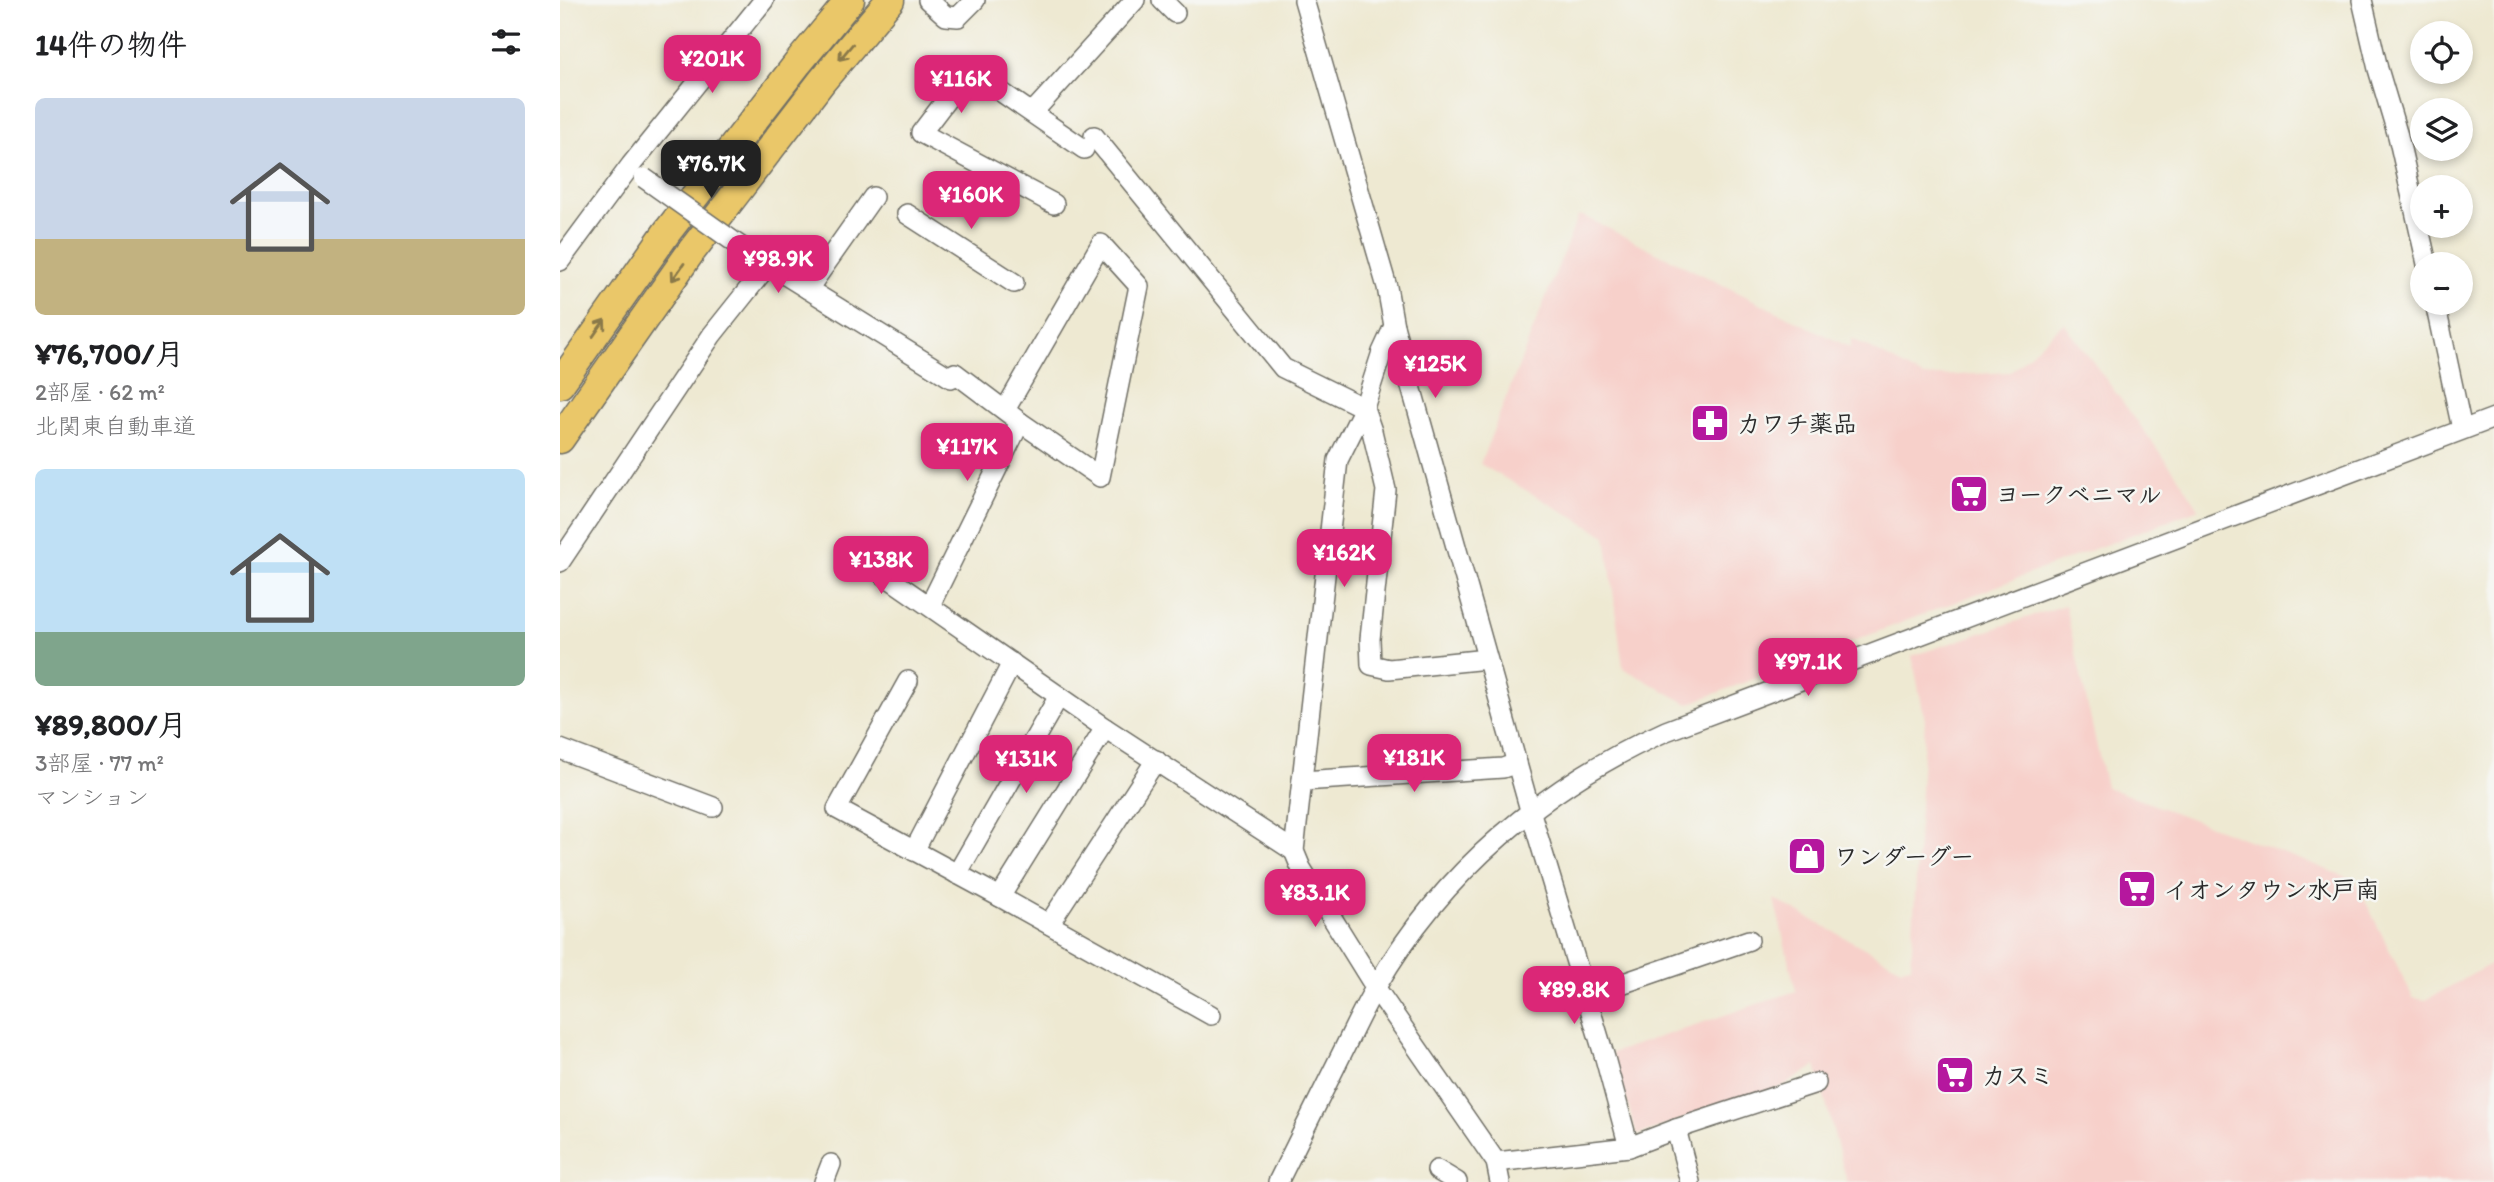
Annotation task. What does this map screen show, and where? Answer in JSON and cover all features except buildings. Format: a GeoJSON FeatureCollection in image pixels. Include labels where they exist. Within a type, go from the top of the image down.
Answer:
{"type":"FeatureCollection","features":[{"type":"Feature","properties":{"kind":"highway"},"geometry":{"type":"LineString","coordinates":[[560,384],[667,232],[850,0]]}},
{"type":"Feature","properties":{"kind":"highway"},"geometry":{"type":"LineString","coordinates":[[560,439],[691,253],[822,81],[890,0]]}},
{"type":"Feature","properties":{"kind":"street"},"geometry":{"type":"LineString","coordinates":[[560,261],[638,172],[764,0]]}},
{"type":"Feature","properties":{"kind":"street"},"geometry":{"type":"LineString","coordinates":[[928,0],[946,16],[958,17],[975,0]]}},
{"type":"Feature","properties":{"kind":"street"},"geometry":{"type":"LineString","coordinates":[[1033,112],[1135,0]]}},
{"type":"Feature","properties":{"kind":"street"},"geometry":{"type":"LineString","coordinates":[[1304,0],[1383,273],[1394,326],[1487,659],[1629,1147]]}},
{"type":"Feature","properties":{"kind":"street"},"geometry":{"type":"LineString","coordinates":[[2362,0],[2378,69],[2398,136],[2424,252]]}},
{"type":"Feature","properties":{"kind":"street"},"geometry":{"type":"LineString","coordinates":[[1054,204],[922,133],[963,78],[978,76],[1033,112],[1089,142],[1283,368],[1364,408],[1386,491],[1370,639],[1371,665],[1389,669],[1487,659]]}},
{"type":"Feature","properties":{"kind":"street"},"geometry":{"type":"LineString","coordinates":[[638,172],[761,261],[953,376],[1012,416],[1100,477],[1139,286],[1101,244],[1012,416],[930,605]]}},
{"type":"Feature","properties":{"kind":"street"},"geometry":{"type":"LineString","coordinates":[[808,289],[873,197]]}},
{"type":"Feature","properties":{"kind":"street"},"geometry":{"type":"LineString","coordinates":[[907,214],[1014,283]]}},
{"type":"Feature","properties":{"kind":"street"},"geometry":{"type":"LineString","coordinates":[[560,562],[761,261]]}},
{"type":"Feature","properties":{"kind":"street"},"geometry":{"type":"LineString","coordinates":[[2438,315],[2462,429]]}},
{"type":"Feature","properties":{"kind":"street"},"geometry":{"type":"LineString","coordinates":[[1394,326],[1382,352],[1364,408],[1338,460],[1294,850],[1301,868],[1375,987],[1496,1162],[1500,1182]]}},
{"type":"Feature","properties":{"kind":"street"},"geometry":{"type":"LineString","coordinates":[[1278,1182],[1375,987],[1409,935],[1436,901],[1476,859],[1530,810],[1583,774],[1666,731],[2494,418]]}},
{"type":"Feature","properties":{"kind":"street"},"geometry":{"type":"LineString","coordinates":[[854,554],[1105,728],[1294,850]]}},
{"type":"Feature","properties":{"kind":"street"},"geometry":{"type":"LineString","coordinates":[[914,850],[1013,663]]}},
{"type":"Feature","properties":{"kind":"street"},"geometry":{"type":"LineString","coordinates":[[908,681],[837,809],[1212,1015]]}},
{"type":"Feature","properties":{"kind":"street"},"geometry":{"type":"LineString","coordinates":[[957,874],[1059,696]]}},
{"type":"Feature","properties":{"kind":"street"},"geometry":{"type":"LineString","coordinates":[[1000,897],[1105,728]]}},
{"type":"Feature","properties":{"kind":"street"},"geometry":{"type":"LineString","coordinates":[[560,749],[713,807]]}},
{"type":"Feature","properties":{"kind":"street"},"geometry":{"type":"LineString","coordinates":[[1049,924],[1156,760]]}},
{"type":"Feature","properties":{"kind":"street"},"geometry":{"type":"LineString","coordinates":[[1302,781],[1503,768],[1517,763]]}},
{"type":"Feature","properties":{"kind":"street"},"geometry":{"type":"LineString","coordinates":[[1586,996],[1749,940]]}},
{"type":"Feature","properties":{"kind":"street"},"geometry":{"type":"LineString","coordinates":[[1496,1162],[1629,1147],[1816,1083]]}},
{"type":"Feature","properties":{"kind":"street"},"geometry":{"type":"LineString","coordinates":[[1676,1129],[1690,1182]]}},
{"type":"Feature","properties":{"kind":"street"},"geometry":{"type":"LineString","coordinates":[[1437,1170],[1457,1182]]}},
{"type":"Feature","properties":{"kind":"shaded area"},"geometry":{"type":"Polygon","coordinates":[[[1578,216],[1583,216],[1851,348],[1851,338],[1923,377],[2010,372],[2064,323],[2182,482],[2199,509],[1688,704],[1623,668],[1606,536],[1480,464],[1578,216]]]}},
{"type":"Feature","properties":{"kind":"shaded area","name":"イオンタウン水戸南"},"geometry":{"type":"Polygon","coordinates":[[[2065,605],[2106,787],[2355,880],[2413,998],[2426,1000],[2494,962],[2494,1182],[1847,1182],[1816,1066],[1783,1086],[1637,1135],[1612,1053],[1796,991],[1774,899],[1901,968],[1911,966],[1925,720],[1912,656],[2065,605]]]}},
{"type":"Feature","properties":{"kind":"place","name":"カワチ薬品"},"geometry":{"type":"Point","coordinates":[1710,423]}},
{"type":"Feature","properties":{"kind":"place","name":"ヨークベニマル"},"geometry":{"type":"Point","coordinates":[1969,494]}},
{"type":"Feature","properties":{"kind":"place","name":"ワンダーグー"},"geometry":{"type":"Point","coordinates":[1807,856]}},
{"type":"Feature","properties":{"kind":"place","name":"イオンタウン水戸南"},"geometry":{"type":"Point","coordinates":[2137,889]}},
{"type":"Feature","properties":{"kind":"place","name":"カスミ"},"geometry":{"type":"Point","coordinates":[1955,1075]}}]}
